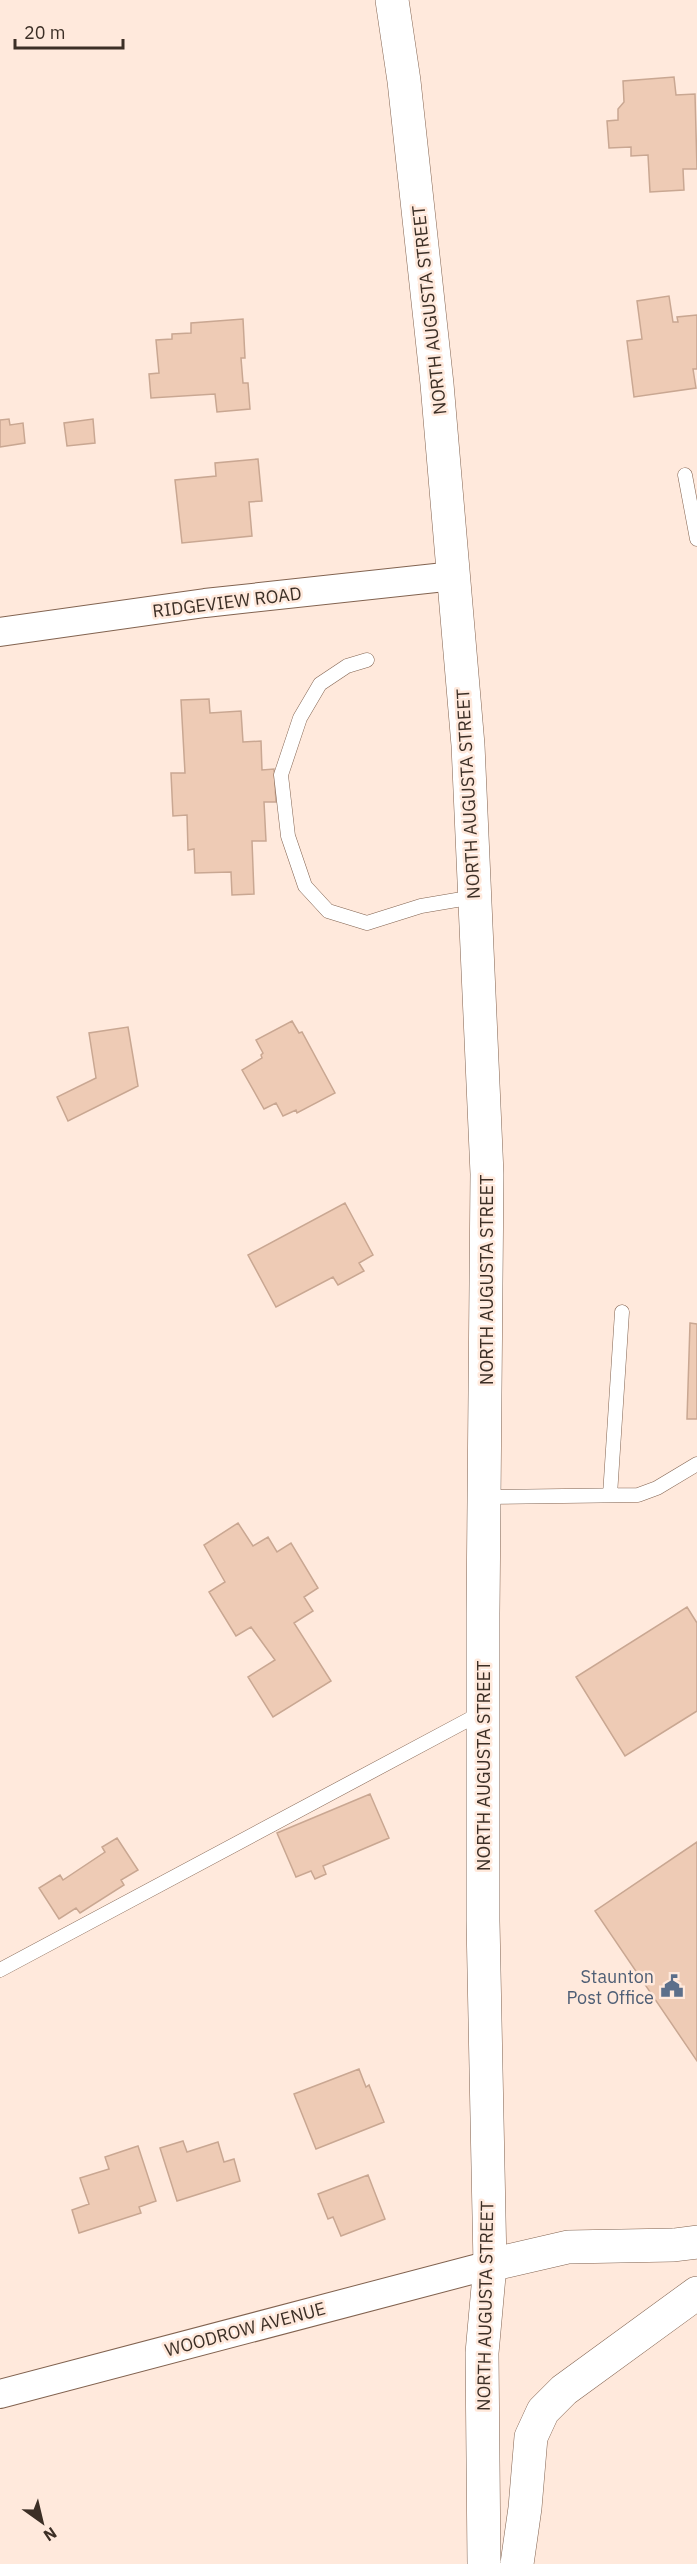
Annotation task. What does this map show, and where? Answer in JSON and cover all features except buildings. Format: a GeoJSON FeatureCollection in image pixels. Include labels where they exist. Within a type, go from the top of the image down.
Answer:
{"type":"FeatureCollection","features":[{"type":"Feature","properties":{"kind":"main road","name":"NORTH AUGUSTA STREET"},"geometry":{"type":"LineString","coordinates":[[392,0],[404,81],[438,384],[468,745],[487,1174],[483,1712],[484,2004],[490,2265],[482,2353],[484,2564]]}},
{"type":"Feature","properties":{"kind":"main road"},"geometry":{"type":"LineString","coordinates":[[490,2265],[568,2247],[674,2245],[697,2242]]}},
{"type":"Feature","properties":{"kind":"main road"},"geometry":{"type":"LineString","coordinates":[[517,2564],[525,2508],[531,2437],[543,2411],[564,2390],[697,2293]]}},
{"type":"Feature","properties":{"kind":"street","name":"RIDGEVIEW ROAD"},"geometry":{"type":"LineString","coordinates":[[0,632],[205,603],[454,576]]}},
{"type":"Feature","properties":{"kind":"street","name":"WOODROW AVENUE"},"geometry":{"type":"LineString","coordinates":[[0,2394],[490,2265]]}},
{"type":"Feature","properties":{"kind":"lane"},"geometry":{"type":"LineString","coordinates":[[685,475],[697,539]]}},
{"type":"Feature","properties":{"kind":"lane"},"geometry":{"type":"LineString","coordinates":[[367,660],[347,666],[320,684],[300,718],[281,776],[288,836],[305,886],[328,911],[368,923],[421,906],[474,897]]}},
{"type":"Feature","properties":{"kind":"lane"},"geometry":{"type":"LineString","coordinates":[[609,1496],[622,1312]]}},
{"type":"Feature","properties":{"kind":"lane"},"geometry":{"type":"LineString","coordinates":[[484,1497],[638,1495],[657,1488],[697,1464]]}},
{"type":"Feature","properties":{"kind":"lane"},"geometry":{"type":"LineString","coordinates":[[0,1970],[483,1712]]}},
{"type":"Feature","properties":{"kind":"place","name":"Staunton Post Office"},"geometry":{"type":"Point","coordinates":[672,1986]}}]}
